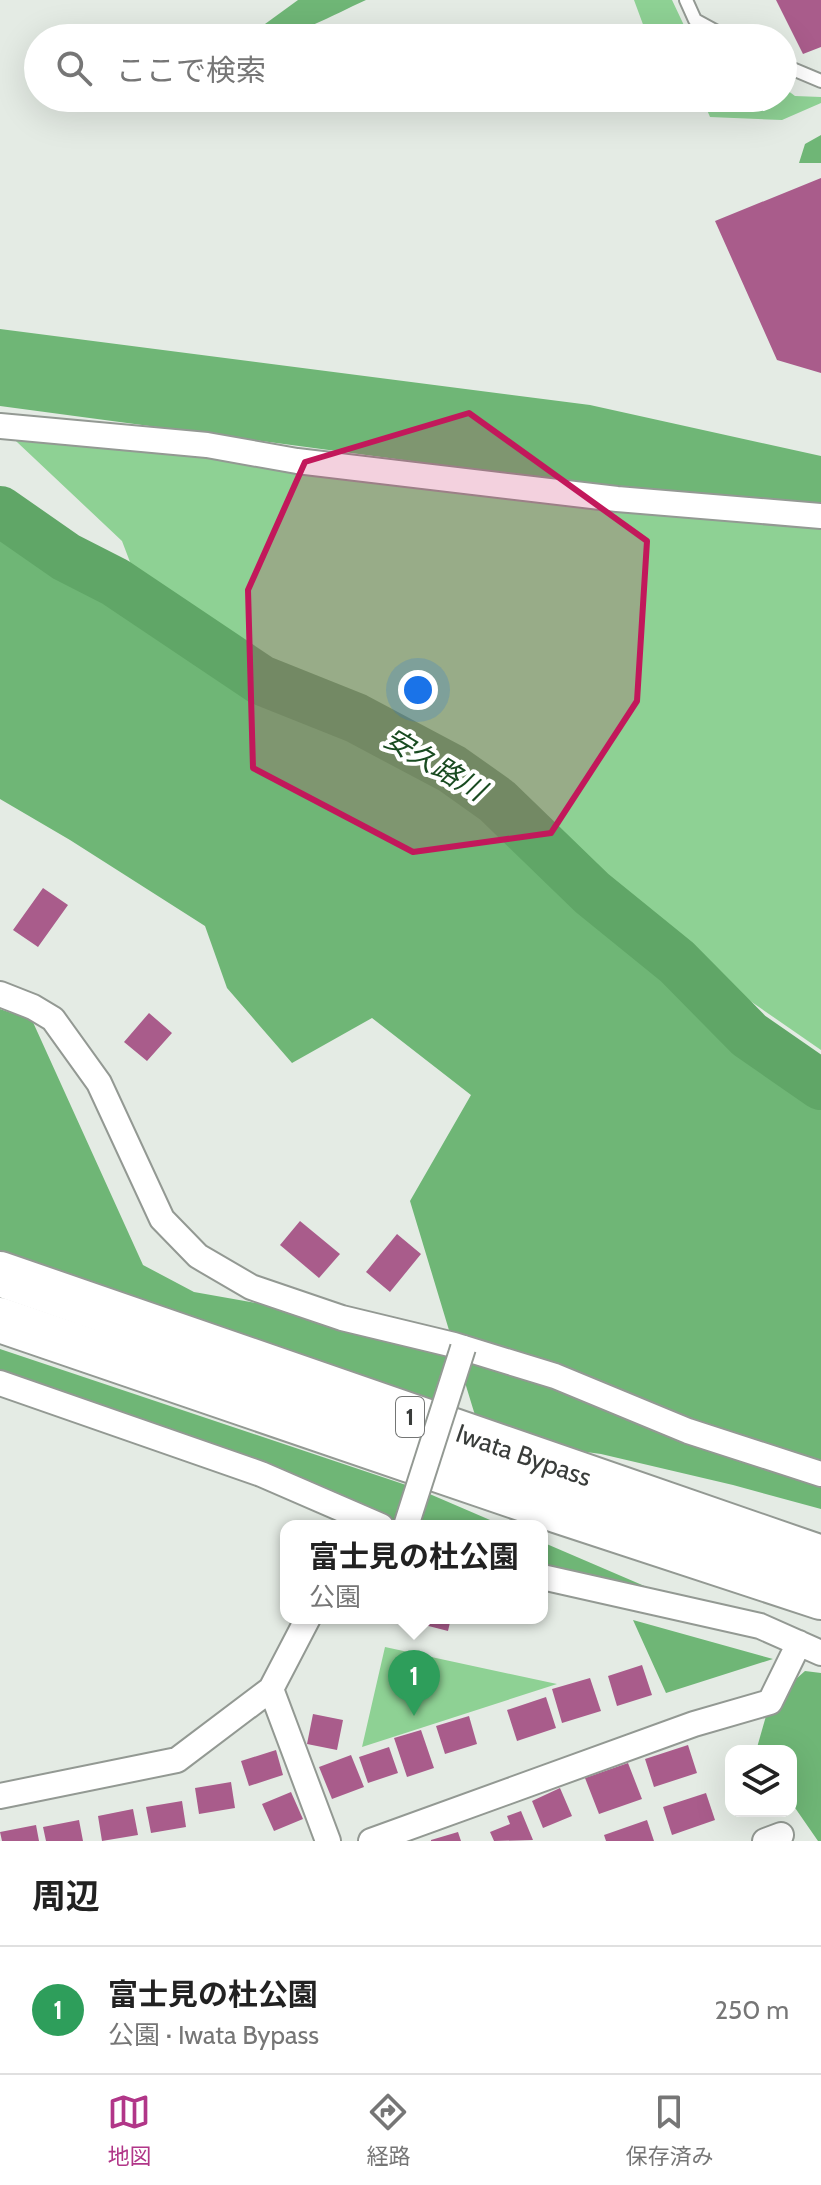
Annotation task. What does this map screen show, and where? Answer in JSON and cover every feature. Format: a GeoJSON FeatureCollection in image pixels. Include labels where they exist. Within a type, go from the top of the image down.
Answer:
{"type":"FeatureCollection","features":[{"type":"Feature","properties":{"kind":"highway","name":"Iwata Bypass"},"geometry":{"type":"LineString","coordinates":[[0,1274],[565,1492],[821,1597]]}},
{"type":"Feature","properties":{"kind":"highway","name":"Iwata Bypass"},"geometry":{"type":"LineString","coordinates":[[0,1320],[565,1492],[821,1558]]}},
{"type":"Feature","properties":{"kind":"highway","name":"1"},"geometry":{"type":"LineString","coordinates":[[565,1492],[821,1531]]}},
{"type":"Feature","properties":{"kind":"highway"},"geometry":{"type":"LineString","coordinates":[[565,1492],[814,1636]]}},
{"type":"Feature","properties":{"kind":"street"},"geometry":{"type":"LineString","coordinates":[[0,426],[207,445],[297,461],[617,499],[821,516]]}},
{"type":"Feature","properties":{"kind":"street"},"geometry":{"type":"LineString","coordinates":[[0,994],[53,1019],[99,1083],[162,1219],[198,1256],[251,1287],[342,1318],[463,1348],[555,1376],[688,1431],[821,1474]]}},
{"type":"Feature","properties":{"kind":"street"},"geometry":{"type":"LineString","coordinates":[[408,1520],[463,1348]]}},
{"type":"Feature","properties":{"kind":"street"},"geometry":{"type":"LineString","coordinates":[[0,1383],[261,1474],[367,1520]]}},
{"type":"Feature","properties":{"kind":"street"},"geometry":{"type":"LineString","coordinates":[[371,1841],[694,1724],[770,1702],[814,1636],[548,1578]]}},
{"type":"Feature","properties":{"kind":"street"},"geometry":{"type":"LineString","coordinates":[[0,1796],[177,1760],[271,1689],[305,1624]]}},
{"type":"Feature","properties":{"kind":"street"},"geometry":{"type":"LineString","coordinates":[[271,1689],[328,1841]]}},
{"type":"Feature","properties":{"kind":"lane"},"geometry":{"type":"LineString","coordinates":[[686,0],[695,20],[702,24]]}},
{"type":"Feature","properties":{"kind":"lane"},"geometry":{"type":"LineString","coordinates":[[797,71],[821,81]]}},
{"type":"Feature","properties":{"kind":"highlighted area"},"geometry":{"type":"Polygon","coordinates":[[[469,413],[647,541],[637,701],[551,833],[413,852],[253,768],[248,590],[305,462],[469,413]]]}},
{"type":"Feature","properties":{"kind":"green space"},"geometry":{"type":"Polygon","coordinates":[[[298,0],[366,0],[313,24],[265,24],[298,0]]]}},
{"type":"Feature","properties":{"kind":"green space"},"geometry":{"type":"Polygon","coordinates":[[[634,0],[672,0],[683,24],[643,24],[634,0]]]}},
{"type":"Feature","properties":{"kind":"green space"},"geometry":{"type":"Polygon","coordinates":[[[797,96],[821,97],[821,103],[782,120],[710,117],[708,112],[797,112],[797,96]]]}},
{"type":"Feature","properties":{"kind":"green space"},"geometry":{"type":"Polygon","coordinates":[[[821,135],[821,163],[799,163],[805,144],[821,135]]]}},
{"type":"Feature","properties":{"kind":"green space"},"geometry":{"type":"Polygon","coordinates":[[[0,329],[590,405],[821,456],[821,516],[0,406],[0,329]]]}},
{"type":"Feature","properties":{"kind":"green space"},"geometry":{"type":"Polygon","coordinates":[[[0,426],[821,516],[821,1050],[688,958],[485,766],[268,666],[138,583],[122,541],[0,426]]]}},
{"type":"Feature","properties":{"kind":"green space"},"geometry":{"type":"Polygon","coordinates":[[[0,511],[215,654],[438,773],[507,826],[576,904],[676,978],[785,1086],[821,1107],[821,1509],[601,1454],[482,1438],[459,1363],[441,1416],[0,1262],[0,1009],[32,1020],[143,1265],[194,1292],[342,1318],[458,1360],[410,1201],[471,1095],[372,1018],[292,1063],[227,988],[205,926],[0,799],[0,511]]]}},
{"type":"Feature","properties":{"kind":"green space"},"geometry":{"type":"Polygon","coordinates":[[[0,1349],[418,1489],[490,1520],[370,1520],[0,1392],[0,1349]]]}},
{"type":"Feature","properties":{"kind":"green space"},"geometry":{"type":"Polygon","coordinates":[[[548,1545],[712,1615],[548,1570],[548,1545]]]}},
{"type":"Feature","properties":{"kind":"green space"},"geometry":{"type":"Polygon","coordinates":[[[633,1620],[773,1659],[666,1693],[633,1620]]]}},
{"type":"Feature","properties":{"kind":"green space"},"geometry":{"type":"Polygon","coordinates":[[[385,1647],[557,1684],[362,1747],[385,1647]]]}},
{"type":"Feature","properties":{"kind":"green space"},"geometry":{"type":"Polygon","coordinates":[[[805,1671],[821,1673],[821,1841],[797,1811],[797,1745],[758,1745],[770,1702],[805,1671]]]}},
{"type":"Feature","properties":{"kind":"building"},"geometry":{"type":"Polygon","coordinates":[[[776,0],[821,0],[821,47],[803,54],[797,42],[797,24],[788,24],[776,0]]]}},
{"type":"Feature","properties":{"kind":"building"},"geometry":{"type":"Polygon","coordinates":[[[821,178],[821,373],[777,360],[715,221],[821,178]]]}},
{"type":"Feature","properties":{"kind":"building"},"geometry":{"type":"Polygon","coordinates":[[[43,888],[68,905],[38,947],[13,930],[43,888]]]}},
{"type":"Feature","properties":{"kind":"building"},"geometry":{"type":"Polygon","coordinates":[[[149,1013],[172,1033],[147,1061],[124,1042],[149,1013]]]}},
{"type":"Feature","properties":{"kind":"building"},"geometry":{"type":"Polygon","coordinates":[[[300,1221],[340,1254],[319,1278],[280,1245],[300,1221]]]}},
{"type":"Feature","properties":{"kind":"building"},"geometry":{"type":"Polygon","coordinates":[[[397,1234],[421,1254],[390,1292],[366,1272],[397,1234]]]}},
{"type":"Feature","properties":{"kind":"building"},"geometry":{"type":"Polygon","coordinates":[[[421,1624],[450,1624],[448,1631],[421,1624]]]}},
{"type":"Feature","properties":{"kind":"building"},"geometry":{"type":"Polygon","coordinates":[[[642,1665],[652,1695],[617,1706],[608,1676],[642,1665]]]}},
{"type":"Feature","properties":{"kind":"building"},"geometry":{"type":"Polygon","coordinates":[[[590,1678],[601,1711],[562,1723],[552,1689],[590,1678]]]}},
{"type":"Feature","properties":{"kind":"building"},"geometry":{"type":"Polygon","coordinates":[[[546,1697],[556,1728],[517,1741],[507,1710],[546,1697]]]}},
{"type":"Feature","properties":{"kind":"building"},"geometry":{"type":"Polygon","coordinates":[[[313,1714],[343,1720],[337,1750],[307,1744],[313,1714]]]}},
{"type":"Feature","properties":{"kind":"building"},"geometry":{"type":"Polygon","coordinates":[[[469,1716],[477,1744],[445,1754],[436,1726],[469,1716]]]}},
{"type":"Feature","properties":{"kind":"building"},"geometry":{"type":"Polygon","coordinates":[[[421,1730],[434,1768],[407,1777],[394,1738],[421,1730]]]}},
{"type":"Feature","properties":{"kind":"building"},"geometry":{"type":"Polygon","coordinates":[[[688,1745],[697,1773],[654,1787],[645,1759],[688,1745]]]}},
{"type":"Feature","properties":{"kind":"building"},"geometry":{"type":"Polygon","coordinates":[[[389,1747],[398,1773],[368,1783],[359,1757],[389,1747]]]}},
{"type":"Feature","properties":{"kind":"building"},"geometry":{"type":"Polygon","coordinates":[[[276,1750],[283,1775],[249,1786],[241,1761],[276,1750]]]}},
{"type":"Feature","properties":{"kind":"building"},"geometry":{"type":"Polygon","coordinates":[[[351,1755],[364,1787],[332,1799],[319,1767],[351,1755]]]}},
{"type":"Feature","properties":{"kind":"building"},"geometry":{"type":"Polygon","coordinates":[[[628,1763],[642,1799],[599,1814],[585,1778],[628,1763]]]}},
{"type":"Feature","properties":{"kind":"building"},"geometry":{"type":"Polygon","coordinates":[[[231,1782],[235,1808],[199,1814],[195,1788],[231,1782]]]}},
{"type":"Feature","properties":{"kind":"building"},"geometry":{"type":"Polygon","coordinates":[[[560,1788],[572,1816],[543,1828],[532,1801],[560,1788]]]}},
{"type":"Feature","properties":{"kind":"building"},"geometry":{"type":"Polygon","coordinates":[[[291,1792],[303,1819],[274,1831],[262,1804],[291,1792]]]}},
{"type":"Feature","properties":{"kind":"building"},"geometry":{"type":"Polygon","coordinates":[[[706,1793],[715,1820],[672,1835],[663,1807],[706,1793]]]}},
{"type":"Feature","properties":{"kind":"building"},"geometry":{"type":"Polygon","coordinates":[[[182,1801],[186,1827],[151,1833],[146,1807],[182,1801]]]}},
{"type":"Feature","properties":{"kind":"building"},"geometry":{"type":"Polygon","coordinates":[[[133,1809],[138,1835],[102,1841],[98,1816],[133,1809]]]}},
{"type":"Feature","properties":{"kind":"building"},"geometry":{"type":"Polygon","coordinates":[[[521,1811],[533,1840],[494,1841],[490,1832],[510,1824],[507,1816],[521,1811]]]}},
{"type":"Feature","properties":{"kind":"building"},"geometry":{"type":"Polygon","coordinates":[[[79,1820],[83,1841],[46,1841],[43,1827],[79,1820]]]}},
{"type":"Feature","properties":{"kind":"building"},"geometry":{"type":"Polygon","coordinates":[[[647,1820],[654,1841],[606,1841],[604,1835],[647,1820]]]}},
{"type":"Feature","properties":{"kind":"building"},"geometry":{"type":"Polygon","coordinates":[[[36,1825],[39,1841],[2,1841],[0,1832],[36,1825]]]}},
{"type":"Feature","properties":{"kind":"building"},"geometry":{"type":"Polygon","coordinates":[[[458,1832],[461,1841],[431,1841],[431,1840],[458,1832]]]}},
{"type":"Feature","properties":{"kind":"waterway","name":"安久路川"},"geometry":{"type":"LineString","coordinates":[[0,511],[66,557],[115,582],[261,680],[356,718],[452,769],[497,801],[592,893],[677,962],[749,1035],[821,1085]]}},
{"type":"Feature","properties":{"kind":"place","name":"富士見の杜公園"},"geometry":{"type":"Point","coordinates":[414,1716]}}]}
